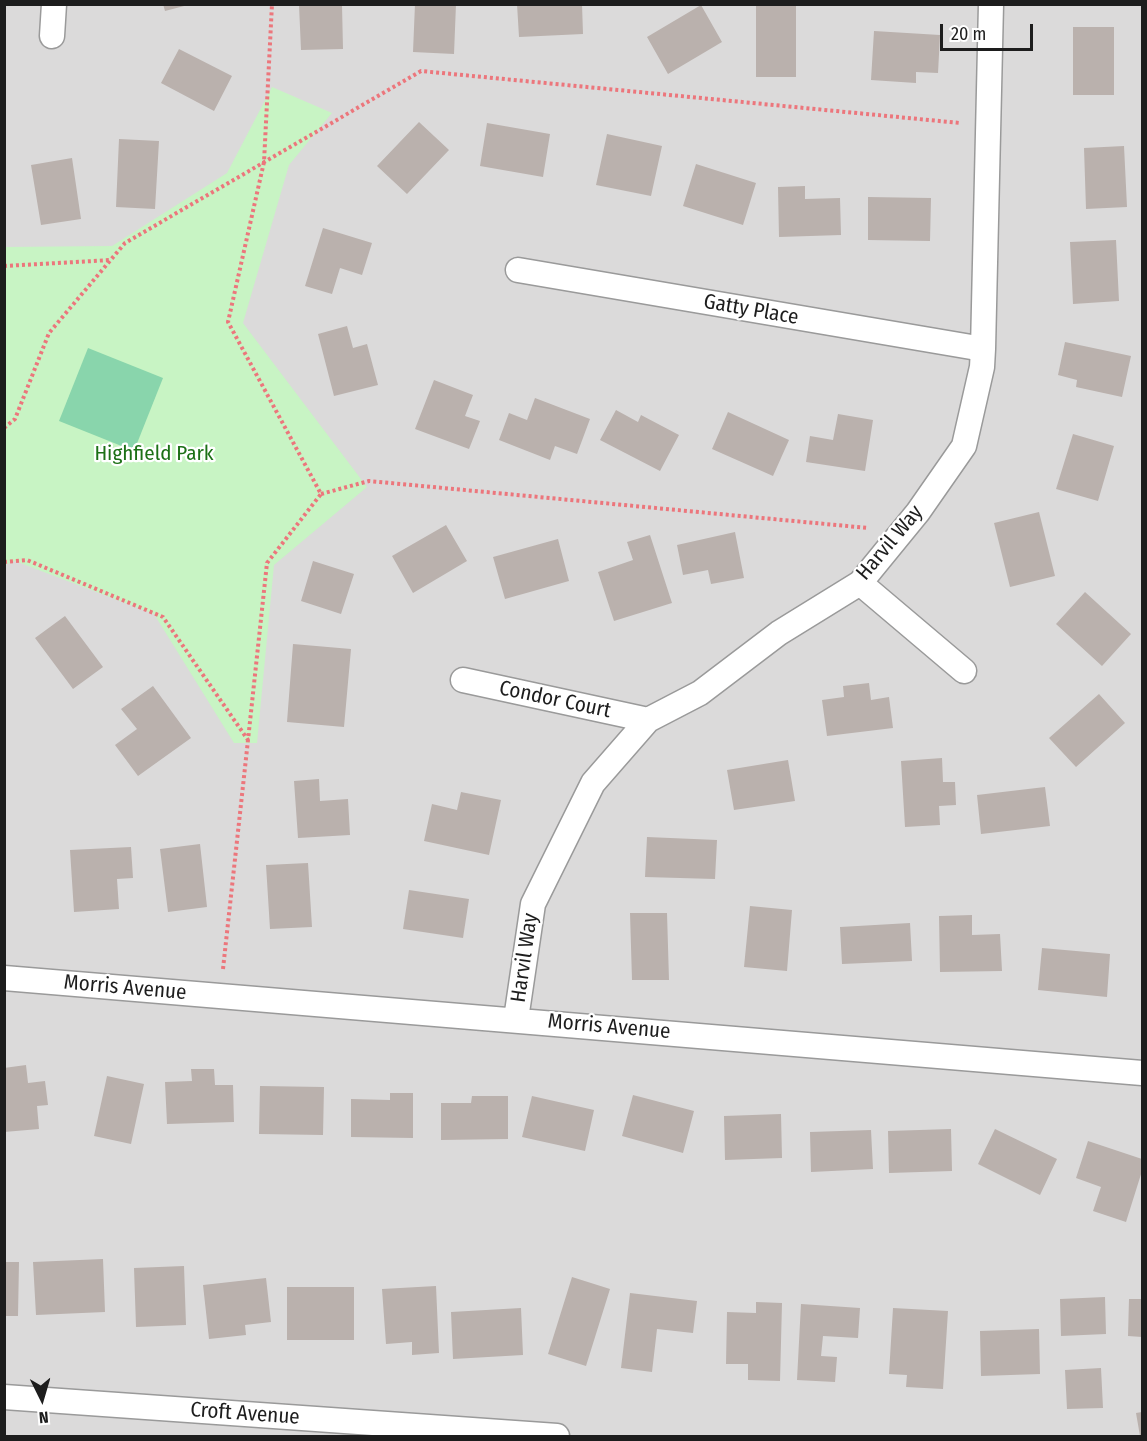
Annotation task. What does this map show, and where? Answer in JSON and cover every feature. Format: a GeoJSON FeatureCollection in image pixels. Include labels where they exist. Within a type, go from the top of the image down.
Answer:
{"type":"FeatureCollection","features":[{"type":"Feature","properties":{"kind":"street"},"geometry":{"type":"LineString","coordinates":[[52,36],[54,4]]}},
{"type":"Feature","properties":{"kind":"street","name":"Harvil Way"},"geometry":{"type":"LineString","coordinates":[[516,1019],[533,904],[593,783],[648,720],[700,693],[779,633],[860,583],[902,532],[963,446],[982,367],[991,4]]}},
{"type":"Feature","properties":{"kind":"street","name":"Gatty Place"},"geometry":{"type":"LineString","coordinates":[[518,270],[983,349]]}},
{"type":"Feature","properties":{"kind":"street"},"geometry":{"type":"LineString","coordinates":[[860,583],[964,671]]}},
{"type":"Feature","properties":{"kind":"street","name":"Condor Court"},"geometry":{"type":"LineString","coordinates":[[463,680],[648,720]]}},
{"type":"Feature","properties":{"kind":"street","name":"Morris Avenue"},"geometry":{"type":"LineString","coordinates":[[4,978],[1143,1073]]}},
{"type":"Feature","properties":{"kind":"street","name":"Croft Avenue"},"geometry":{"type":"LineString","coordinates":[[4,1397],[557,1437]]}},
{"type":"Feature","properties":{"kind":"path"},"geometry":{"type":"LineString","coordinates":[[272,4],[264,162],[228,322],[321,494]]}},
{"type":"Feature","properties":{"kind":"path"},"geometry":{"type":"LineString","coordinates":[[4,428],[15,419],[49,333],[125,243],[421,71],[988,126]]}},
{"type":"Feature","properties":{"kind":"path"},"geometry":{"type":"LineString","coordinates":[[4,266],[111,260]]}},
{"type":"Feature","properties":{"kind":"path"},"geometry":{"type":"LineString","coordinates":[[220,996],[267,563],[321,494],[369,481],[902,532]]}},
{"type":"Feature","properties":{"kind":"path"},"geometry":{"type":"LineString","coordinates":[[4,562],[27,560],[163,617],[248,740]]}},
{"type":"Feature","properties":{"kind":"shaded area"},"geometry":{"type":"Polygon","coordinates":[[[5,5],[1142,5],[1142,1436],[5,1436],[5,5]]]}},
{"type":"Feature","properties":{"kind":"green space","name":"Highfield Park"},"geometry":{"type":"Polygon","coordinates":[[[272,87],[332,113],[289,165],[243,323],[367,487],[274,565],[257,743],[234,743],[154,614],[15,561],[5,565],[4,247],[112,246],[227,173],[272,87]]]}},
{"type":"Feature","properties":{"kind":"green space"},"geometry":{"type":"Polygon","coordinates":[[[88,348],[163,378],[134,451],[59,421],[88,348]]]}},
{"type":"Feature","properties":{"kind":"building"},"geometry":{"type":"Polygon","coordinates":[[[163,4],[188,4],[188,5],[165,11],[163,4]]]}},
{"type":"Feature","properties":{"kind":"building"},"geometry":{"type":"Polygon","coordinates":[[[415,4],[456,4],[454,54],[413,52],[415,4]]]}},
{"type":"Feature","properties":{"kind":"building"},"geometry":{"type":"Polygon","coordinates":[[[517,4],[582,4],[583,34],[519,37],[517,4]]]}},
{"type":"Feature","properties":{"kind":"building"},"geometry":{"type":"Polygon","coordinates":[[[299,5],[342,5],[343,49],[301,50],[299,5]]]}},
{"type":"Feature","properties":{"kind":"building"},"geometry":{"type":"Polygon","coordinates":[[[701,5],[722,42],[668,74],[647,37],[701,5]]]}},
{"type":"Feature","properties":{"kind":"building"},"geometry":{"type":"Polygon","coordinates":[[[756,6],[796,6],[796,77],[756,77],[756,6]]]}},
{"type":"Feature","properties":{"kind":"building"},"geometry":{"type":"Polygon","coordinates":[[[1073,27],[1114,27],[1114,95],[1073,95],[1073,27]]]}},
{"type":"Feature","properties":{"kind":"building"},"geometry":{"type":"Polygon","coordinates":[[[874,31],[940,35],[938,73],[916,72],[916,83],[871,80],[874,31]]]}},
{"type":"Feature","properties":{"kind":"building"},"geometry":{"type":"Polygon","coordinates":[[[179,49],[232,76],[214,111],[161,83],[179,49]]]}},
{"type":"Feature","properties":{"kind":"building"},"geometry":{"type":"Polygon","coordinates":[[[419,122],[449,150],[407,194],[377,166],[419,122]]]}},
{"type":"Feature","properties":{"kind":"building"},"geometry":{"type":"Polygon","coordinates":[[[487,123],[550,134],[543,177],[480,166],[487,123]]]}},
{"type":"Feature","properties":{"kind":"building"},"geometry":{"type":"Polygon","coordinates":[[[607,134],[662,146],[651,196],[596,185],[607,134]]]}},
{"type":"Feature","properties":{"kind":"building"},"geometry":{"type":"Polygon","coordinates":[[[119,139],[159,141],[155,209],[116,207],[119,139]]]}},
{"type":"Feature","properties":{"kind":"building"},"geometry":{"type":"Polygon","coordinates":[[[1124,146],[1127,207],[1086,209],[1084,148],[1124,146]]]}},
{"type":"Feature","properties":{"kind":"building"},"geometry":{"type":"Polygon","coordinates":[[[72,158],[81,219],[41,225],[31,165],[72,158]]]}},
{"type":"Feature","properties":{"kind":"building"},"geometry":{"type":"Polygon","coordinates":[[[696,164],[756,183],[743,225],[683,206],[696,164]]]}},
{"type":"Feature","properties":{"kind":"building"},"geometry":{"type":"Polygon","coordinates":[[[805,186],[805,199],[840,198],[841,235],[779,237],[778,187],[805,186]]]}},
{"type":"Feature","properties":{"kind":"building"},"geometry":{"type":"Polygon","coordinates":[[[868,197],[931,198],[930,241],[868,240],[868,197]]]}},
{"type":"Feature","properties":{"kind":"building"},"geometry":{"type":"Polygon","coordinates":[[[323,228],[372,243],[362,275],[340,268],[332,294],[305,286],[323,228]]]}},
{"type":"Feature","properties":{"kind":"building"},"geometry":{"type":"Polygon","coordinates":[[[1116,240],[1119,301],[1073,304],[1070,242],[1116,240]]]}},
{"type":"Feature","properties":{"kind":"building"},"geometry":{"type":"Polygon","coordinates":[[[347,326],[353,348],[367,344],[378,385],[334,396],[318,334],[347,326]]]}},
{"type":"Feature","properties":{"kind":"building"},"geometry":{"type":"Polygon","coordinates":[[[1065,342],[1131,356],[1122,397],[1076,387],[1077,380],[1058,375],[1065,342]]]}},
{"type":"Feature","properties":{"kind":"building"},"geometry":{"type":"Polygon","coordinates":[[[434,380],[473,395],[465,416],[480,421],[469,449],[415,429],[434,380]]]}},
{"type":"Feature","properties":{"kind":"building"},"geometry":{"type":"Polygon","coordinates":[[[535,398],[590,419],[577,454],[555,446],[550,460],[499,440],[509,413],[527,420],[535,398]]]}},
{"type":"Feature","properties":{"kind":"building"},"geometry":{"type":"Polygon","coordinates":[[[616,410],[638,422],[641,415],[679,435],[660,471],[600,440],[616,410]]]}},
{"type":"Feature","properties":{"kind":"building"},"geometry":{"type":"Polygon","coordinates":[[[728,412],[789,440],[773,476],[712,449],[728,412]]]}},
{"type":"Feature","properties":{"kind":"building"},"geometry":{"type":"Polygon","coordinates":[[[838,414],[873,420],[865,471],[806,462],[810,436],[833,440],[838,414]]]}},
{"type":"Feature","properties":{"kind":"building"},"geometry":{"type":"Polygon","coordinates":[[[1073,434],[1114,446],[1098,501],[1056,489],[1073,434]]]}},
{"type":"Feature","properties":{"kind":"building"},"geometry":{"type":"Polygon","coordinates":[[[1039,512],[1055,576],[1010,587],[994,523],[1039,512]]]}},
{"type":"Feature","properties":{"kind":"building"},"geometry":{"type":"Polygon","coordinates":[[[446,525],[467,561],[413,593],[392,556],[446,525]]]}},
{"type":"Feature","properties":{"kind":"building"},"geometry":{"type":"Polygon","coordinates":[[[735,532],[744,578],[711,584],[708,570],[683,575],[677,545],[735,532]]]}},
{"type":"Feature","properties":{"kind":"building"},"geometry":{"type":"Polygon","coordinates":[[[650,535],[672,603],[614,621],[598,572],[633,560],[627,542],[650,535]]]}},
{"type":"Feature","properties":{"kind":"building"},"geometry":{"type":"Polygon","coordinates":[[[558,539],[569,581],[505,599],[493,557],[558,539]]]}},
{"type":"Feature","properties":{"kind":"building"},"geometry":{"type":"Polygon","coordinates":[[[313,561],[354,574],[341,614],[301,601],[313,561]]]}},
{"type":"Feature","properties":{"kind":"building"},"geometry":{"type":"Polygon","coordinates":[[[1085,592],[1131,634],[1102,666],[1056,624],[1085,592]]]}},
{"type":"Feature","properties":{"kind":"building"},"geometry":{"type":"Polygon","coordinates":[[[65,616],[103,667],[73,689],[35,638],[65,616]]]}},
{"type":"Feature","properties":{"kind":"building"},"geometry":{"type":"Polygon","coordinates":[[[293,644],[351,649],[344,727],[287,722],[293,644]]]}},
{"type":"Feature","properties":{"kind":"building"},"geometry":{"type":"Polygon","coordinates":[[[869,683],[871,700],[889,697],[893,728],[827,736],[822,700],[844,697],[843,686],[869,683]]]}},
{"type":"Feature","properties":{"kind":"building"},"geometry":{"type":"Polygon","coordinates":[[[153,686],[191,738],[138,776],[115,745],[137,729],[121,709],[153,686]]]}},
{"type":"Feature","properties":{"kind":"building"},"geometry":{"type":"Polygon","coordinates":[[[1099,694],[1125,723],[1076,767],[1049,738],[1099,694]]]}},
{"type":"Feature","properties":{"kind":"building"},"geometry":{"type":"Polygon","coordinates":[[[942,758],[943,782],[955,782],[956,805],[939,806],[940,825],[905,827],[901,761],[942,758]]]}},
{"type":"Feature","properties":{"kind":"building"},"geometry":{"type":"Polygon","coordinates":[[[788,760],[795,801],[734,810],[727,770],[788,760]]]}},
{"type":"Feature","properties":{"kind":"building"},"geometry":{"type":"Polygon","coordinates":[[[319,779],[320,801],[348,799],[350,835],[298,838],[294,781],[319,779]]]}},
{"type":"Feature","properties":{"kind":"building"},"geometry":{"type":"Polygon","coordinates":[[[1045,787],[1050,826],[981,834],[977,795],[1045,787]]]}},
{"type":"Feature","properties":{"kind":"building"},"geometry":{"type":"Polygon","coordinates":[[[461,792],[501,800],[489,855],[424,841],[432,804],[457,810],[461,792]]]}},
{"type":"Feature","properties":{"kind":"building"},"geometry":{"type":"Polygon","coordinates":[[[647,837],[717,840],[715,879],[645,877],[647,837]]]}},
{"type":"Feature","properties":{"kind":"building"},"geometry":{"type":"Polygon","coordinates":[[[200,844],[207,907],[168,912],[160,849],[200,844]]]}},
{"type":"Feature","properties":{"kind":"building"},"geometry":{"type":"Polygon","coordinates":[[[131,847],[133,878],[117,879],[119,909],[74,912],[70,850],[131,847]]]}},
{"type":"Feature","properties":{"kind":"building"},"geometry":{"type":"Polygon","coordinates":[[[308,863],[312,927],[270,929],[266,865],[308,863]]]}},
{"type":"Feature","properties":{"kind":"building"},"geometry":{"type":"Polygon","coordinates":[[[409,890],[469,899],[463,938],[403,929],[409,890]]]}},
{"type":"Feature","properties":{"kind":"building"},"geometry":{"type":"Polygon","coordinates":[[[750,906],[792,910],[787,971],[744,967],[750,906]]]}},
{"type":"Feature","properties":{"kind":"building"},"geometry":{"type":"Polygon","coordinates":[[[630,913],[667,913],[669,980],[632,980],[630,913]]]}},
{"type":"Feature","properties":{"kind":"building"},"geometry":{"type":"Polygon","coordinates":[[[972,915],[972,935],[1000,934],[1002,971],[940,972],[939,916],[972,915]]]}},
{"type":"Feature","properties":{"kind":"building"},"geometry":{"type":"Polygon","coordinates":[[[910,923],[912,961],[842,964],[840,927],[910,923]]]}},
{"type":"Feature","properties":{"kind":"building"},"geometry":{"type":"Polygon","coordinates":[[[1042,948],[1110,954],[1107,997],[1038,990],[1042,948]]]}},
{"type":"Feature","properties":{"kind":"building"},"geometry":{"type":"Polygon","coordinates":[[[26,1065],[28,1083],[45,1081],[48,1105],[37,1106],[39,1129],[4,1132],[4,1068],[26,1065]]]}},
{"type":"Feature","properties":{"kind":"building"},"geometry":{"type":"Polygon","coordinates":[[[191,1069],[214,1069],[215,1085],[233,1085],[234,1122],[167,1124],[165,1082],[192,1081],[191,1069]]]}},
{"type":"Feature","properties":{"kind":"building"},"geometry":{"type":"Polygon","coordinates":[[[107,1076],[144,1084],[131,1144],[94,1136],[107,1076]]]}},
{"type":"Feature","properties":{"kind":"building"},"geometry":{"type":"Polygon","coordinates":[[[260,1086],[324,1087],[323,1135],[259,1134],[260,1086]]]}},
{"type":"Feature","properties":{"kind":"building"},"geometry":{"type":"Polygon","coordinates":[[[390,1093],[413,1093],[413,1138],[351,1137],[351,1099],[390,1100],[390,1093]]]}},
{"type":"Feature","properties":{"kind":"building"},"geometry":{"type":"Polygon","coordinates":[[[633,1095],[694,1111],[683,1153],[622,1136],[633,1095]]]}},
{"type":"Feature","properties":{"kind":"building"},"geometry":{"type":"Polygon","coordinates":[[[472,1096],[508,1096],[508,1139],[441,1140],[441,1103],[471,1103],[472,1096]]]}},
{"type":"Feature","properties":{"kind":"building"},"geometry":{"type":"Polygon","coordinates":[[[532,1096],[594,1110],[585,1151],[522,1137],[532,1096]]]}},
{"type":"Feature","properties":{"kind":"building"},"geometry":{"type":"Polygon","coordinates":[[[781,1114],[782,1158],[725,1160],[724,1116],[781,1114]]]}},
{"type":"Feature","properties":{"kind":"building"},"geometry":{"type":"Polygon","coordinates":[[[951,1129],[952,1171],[889,1173],[888,1131],[951,1129]]]}},
{"type":"Feature","properties":{"kind":"building"},"geometry":{"type":"Polygon","coordinates":[[[995,1129],[1057,1159],[1040,1195],[978,1164],[995,1129]]]}},
{"type":"Feature","properties":{"kind":"building"},"geometry":{"type":"Polygon","coordinates":[[[871,1130],[873,1169],[811,1172],[810,1132],[871,1130]]]}},
{"type":"Feature","properties":{"kind":"building"},"geometry":{"type":"Polygon","coordinates":[[[1088,1141],[1142,1159],[1142,1171],[1126,1222],[1093,1211],[1101,1187],[1076,1178],[1088,1141]]]}},
{"type":"Feature","properties":{"kind":"building"},"geometry":{"type":"Polygon","coordinates":[[[103,1259],[105,1312],[36,1315],[33,1262],[103,1259]]]}},
{"type":"Feature","properties":{"kind":"building"},"geometry":{"type":"Polygon","coordinates":[[[4,1262],[19,1262],[18,1316],[4,1316],[4,1262]]]}},
{"type":"Feature","properties":{"kind":"building"},"geometry":{"type":"Polygon","coordinates":[[[184,1266],[186,1325],[136,1327],[134,1268],[184,1266]]]}},
{"type":"Feature","properties":{"kind":"building"},"geometry":{"type":"Polygon","coordinates":[[[572,1277],[610,1289],[586,1366],[548,1354],[572,1277]]]}},
{"type":"Feature","properties":{"kind":"building"},"geometry":{"type":"Polygon","coordinates":[[[266,1278],[271,1322],[245,1325],[246,1335],[209,1339],[203,1285],[266,1278]]]}},
{"type":"Feature","properties":{"kind":"building"},"geometry":{"type":"Polygon","coordinates":[[[436,1286],[439,1353],[412,1355],[412,1342],[386,1344],[382,1289],[436,1286]]]}},
{"type":"Feature","properties":{"kind":"building"},"geometry":{"type":"Polygon","coordinates":[[[287,1287],[354,1287],[354,1340],[287,1340],[287,1287]]]}},
{"type":"Feature","properties":{"kind":"building"},"geometry":{"type":"Polygon","coordinates":[[[630,1293],[697,1301],[693,1333],[657,1329],[652,1372],[621,1368],[630,1293]]]}},
{"type":"Feature","properties":{"kind":"building"},"geometry":{"type":"Polygon","coordinates":[[[1105,1297],[1106,1334],[1061,1336],[1060,1299],[1105,1297]]]}},
{"type":"Feature","properties":{"kind":"building"},"geometry":{"type":"Polygon","coordinates":[[[1129,1299],[1142,1299],[1142,1337],[1128,1336],[1129,1299]]]}},
{"type":"Feature","properties":{"kind":"building"},"geometry":{"type":"Polygon","coordinates":[[[756,1302],[782,1303],[780,1381],[748,1380],[748,1364],[726,1364],[727,1312],[756,1313],[756,1302]]]}},
{"type":"Feature","properties":{"kind":"building"},"geometry":{"type":"Polygon","coordinates":[[[801,1304],[860,1308],[858,1338],[823,1336],[821,1356],[837,1357],[835,1382],[797,1380],[801,1304]]]}},
{"type":"Feature","properties":{"kind":"building"},"geometry":{"type":"Polygon","coordinates":[[[521,1308],[523,1355],[453,1359],[451,1312],[521,1308]]]}},
{"type":"Feature","properties":{"kind":"building"},"geometry":{"type":"Polygon","coordinates":[[[893,1308],[948,1311],[943,1389],[906,1387],[907,1375],[889,1374],[893,1308]]]}},
{"type":"Feature","properties":{"kind":"building"},"geometry":{"type":"Polygon","coordinates":[[[1039,1329],[1040,1374],[981,1376],[980,1331],[1039,1329]]]}},
{"type":"Feature","properties":{"kind":"building"},"geometry":{"type":"Polygon","coordinates":[[[1101,1368],[1103,1408],[1067,1409],[1065,1370],[1101,1368]]]}},
{"type":"Feature","properties":{"kind":"building"},"geometry":{"type":"Polygon","coordinates":[[[1142,1412],[1142,1436],[1140,1436],[1136,1413],[1142,1412]]]}}]}
